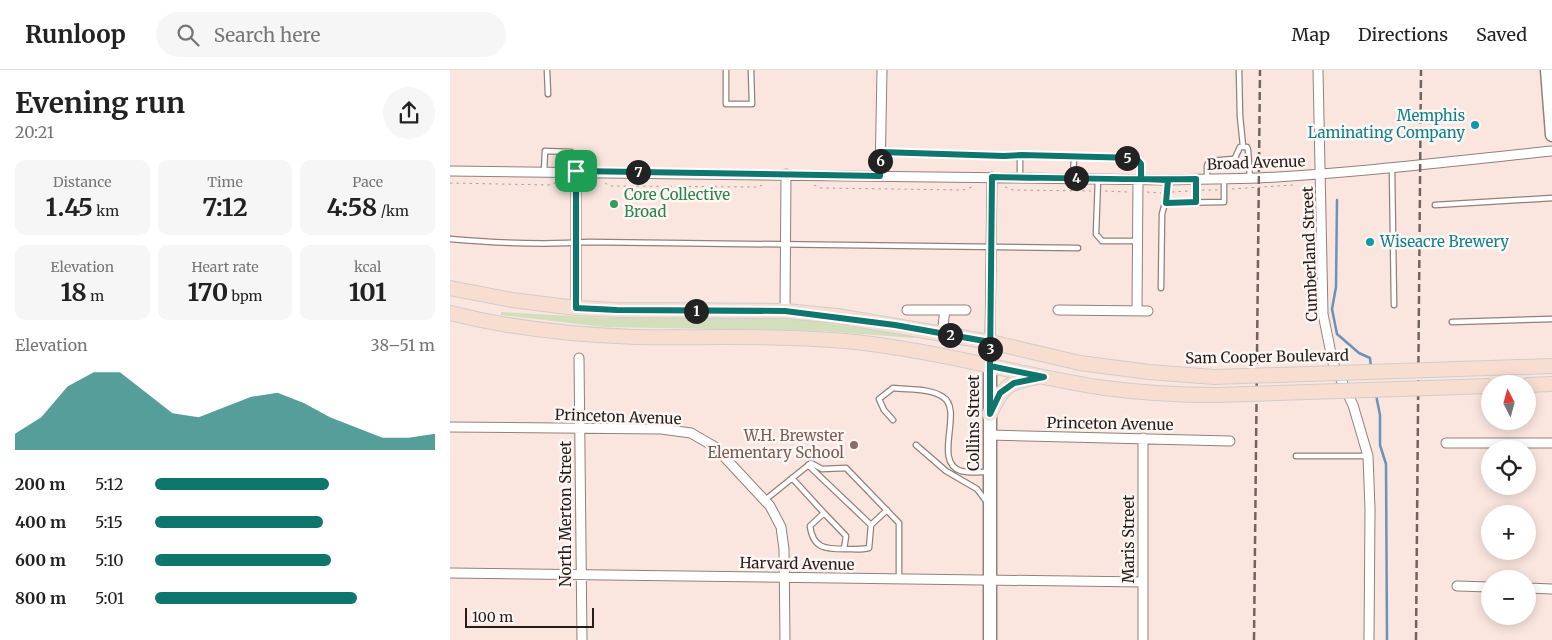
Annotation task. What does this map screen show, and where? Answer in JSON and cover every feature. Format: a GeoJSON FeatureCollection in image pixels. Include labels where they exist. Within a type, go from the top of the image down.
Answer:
{"type":"FeatureCollection","features":[{"type":"Feature","properties":{"kind":"main road","name":"Sam Cooper Boulevard"},"geometry":{"type":"LineString","coordinates":[[450,288],[512,300],[576,308],[785,311],[846,318],[990,342],[1080,363],[1149,372],[1214,377],[1552,366]]}},
{"type":"Feature","properties":{"kind":"main road"},"geometry":{"type":"LineString","coordinates":[[450,313],[488,322],[558,332],[633,336],[776,337],[846,341],[908,350],[1104,388],[1162,394],[1217,395],[1481,386]]}},
{"type":"Feature","properties":{"kind":"main road"},"geometry":{"type":"LineString","coordinates":[[990,414],[1000,393],[1014,383],[1044,377]]}},
{"type":"Feature","properties":{"kind":"main road"},"geometry":{"type":"LineString","coordinates":[[1536,385],[1552,384]]}},
{"type":"Feature","properties":{"kind":"street"},"geometry":{"type":"LineString","coordinates":[[880,176],[882,70]]}},
{"type":"Feature","properties":{"kind":"street","name":"Cumberland Street"},"geometry":{"type":"LineString","coordinates":[[1318,70],[1323,314],[1332,363],[1353,405],[1368,456],[1370,509],[1369,640]]}},
{"type":"Feature","properties":{"kind":"street"},"geometry":{"type":"LineString","coordinates":[[1547,70],[1552,136]]}},
{"type":"Feature","properties":{"kind":"street","name":"Broad Avenue"},"geometry":{"type":"LineString","coordinates":[[450,171],[786,174],[992,181],[1020,178],[1168,180],[1321,174],[1552,151]]}},
{"type":"Feature","properties":{"kind":"street"},"geometry":{"type":"LineString","coordinates":[[576,171],[576,308]]}},
{"type":"Feature","properties":{"kind":"street"},"geometry":{"type":"LineString","coordinates":[[785,311],[786,174]]}},
{"type":"Feature","properties":{"kind":"street"},"geometry":{"type":"LineString","coordinates":[[1137,311],[1136,241],[1139,179]]}},
{"type":"Feature","properties":{"kind":"street","name":"Collins Street"},"geometry":{"type":"LineString","coordinates":[[990,640],[992,181]]}},
{"type":"Feature","properties":{"kind":"street"},"geometry":{"type":"LineString","coordinates":[[907,310],[966,310]]}},
{"type":"Feature","properties":{"kind":"street"},"geometry":{"type":"LineString","coordinates":[[942,334],[944,310]]}},
{"type":"Feature","properties":{"kind":"street"},"geometry":{"type":"LineString","coordinates":[[1058,310],[1148,311]]}},
{"type":"Feature","properties":{"kind":"street","name":"North Merton Street"},"geometry":{"type":"LineString","coordinates":[[579,358],[582,640]]}},
{"type":"Feature","properties":{"kind":"street","name":"Princeton Avenue"},"geometry":{"type":"LineString","coordinates":[[450,427],[661,429],[691,433],[715,448],[765,500],[781,527],[785,578],[784,640]]}},
{"type":"Feature","properties":{"kind":"street","name":"Princeton Avenue"},"geometry":{"type":"LineString","coordinates":[[990,435],[1230,441]]}},
{"type":"Feature","properties":{"kind":"street","name":"Maris Street"},"geometry":{"type":"LineString","coordinates":[[1143,438],[1143,640]]}},
{"type":"Feature","properties":{"kind":"street"},"geometry":{"type":"LineString","coordinates":[[1446,443],[1552,443]]}},
{"type":"Feature","properties":{"kind":"street","name":"Harvard Avenue"},"geometry":{"type":"LineString","coordinates":[[450,573],[1143,582]]}},
{"type":"Feature","properties":{"kind":"street"},"geometry":{"type":"LineString","coordinates":[[1457,586],[1481,587]]}},
{"type":"Feature","properties":{"kind":"street"},"geometry":{"type":"LineString","coordinates":[[1536,588],[1552,589]]}},
{"type":"Feature","properties":{"kind":"lane"},"geometry":{"type":"LineString","coordinates":[[547,70],[548,94]]}},
{"type":"Feature","properties":{"kind":"lane"},"geometry":{"type":"LineString","coordinates":[[726,70],[726,104],[752,104],[751,70]]}},
{"type":"Feature","properties":{"kind":"lane"},"geometry":{"type":"LineString","coordinates":[[1239,70],[1243,146]]}},
{"type":"Feature","properties":{"kind":"lane"},"geometry":{"type":"LineString","coordinates":[[1243,146],[1247,147],[1248,150],[1250,178]]}},
{"type":"Feature","properties":{"kind":"lane"},"geometry":{"type":"LineString","coordinates":[[1208,179],[1207,166],[1210,161],[1233,159],[1240,147],[1243,146]]}},
{"type":"Feature","properties":{"kind":"lane"},"geometry":{"type":"LineString","coordinates":[[544,171],[545,151],[572,152]]}},
{"type":"Feature","properties":{"kind":"lane"},"geometry":{"type":"LineString","coordinates":[[881,152],[1136,158],[1141,164],[1139,179]]}},
{"type":"Feature","properties":{"kind":"lane"},"geometry":{"type":"LineString","coordinates":[[1020,156],[1020,178]]}},
{"type":"Feature","properties":{"kind":"lane"},"geometry":{"type":"LineString","coordinates":[[1073,178],[1074,157]]}},
{"type":"Feature","properties":{"kind":"lane"},"geometry":{"type":"LineString","coordinates":[[1392,168],[1394,305]]}},
{"type":"Feature","properties":{"kind":"lane"},"geometry":{"type":"LineString","coordinates":[[1098,178],[1096,234],[1102,242],[1136,241]]}},
{"type":"Feature","properties":{"kind":"lane"},"geometry":{"type":"LineString","coordinates":[[1166,203],[1224,202],[1224,178]]}},
{"type":"Feature","properties":{"kind":"lane"},"geometry":{"type":"LineString","coordinates":[[1196,179],[1196,202]]}},
{"type":"Feature","properties":{"kind":"lane"},"geometry":{"type":"LineString","coordinates":[[1161,288],[1162,214],[1166,203],[1168,180]]}},
{"type":"Feature","properties":{"kind":"lane"},"geometry":{"type":"LineString","coordinates":[[1435,205],[1552,198]]}},
{"type":"Feature","properties":{"kind":"lane"},"geometry":{"type":"LineString","coordinates":[[450,239],[481,242],[1078,248]]}},
{"type":"Feature","properties":{"kind":"lane"},"geometry":{"type":"LineString","coordinates":[[1452,322],[1552,319]]}},
{"type":"Feature","properties":{"kind":"lane"},"geometry":{"type":"LineString","coordinates":[[893,420],[884,410],[879,399],[893,388],[929,392],[943,397],[951,410],[948,449],[950,462],[960,471],[990,472]]}},
{"type":"Feature","properties":{"kind":"lane"},"geometry":{"type":"LineString","coordinates":[[916,445],[946,471],[978,489],[990,506]]}},
{"type":"Feature","properties":{"kind":"lane"},"geometry":{"type":"LineString","coordinates":[[1296,456],[1368,456]]}},
{"type":"Feature","properties":{"kind":"lane"},"geometry":{"type":"LineString","coordinates":[[765,500],[811,463],[822,468],[846,468],[900,524],[899,579]]}},
{"type":"Feature","properties":{"kind":"lane"},"geometry":{"type":"LineString","coordinates":[[808,465],[871,526]]}},
{"type":"Feature","properties":{"kind":"lane"},"geometry":{"type":"LineString","coordinates":[[792,478],[846,536],[844,549]]}},
{"type":"Feature","properties":{"kind":"lane"},"geometry":{"type":"LineString","coordinates":[[824,513],[810,526],[811,534],[818,545],[826,549],[869,548],[871,526],[887,510]]}},
{"type":"Feature","properties":{"kind":"path"},"geometry":{"type":"LineString","coordinates":[[600,180],[610,186],[758,187],[763,184]]}},
{"type":"Feature","properties":{"kind":"path"},"geometry":{"type":"LineString","coordinates":[[813,185],[821,188],[963,190],[992,181],[1013,190],[1138,192]]}},
{"type":"Feature","properties":{"kind":"path"},"geometry":{"type":"LineString","coordinates":[[450,183],[550,185],[557,182]]}},
{"type":"Feature","properties":{"kind":"green space"},"geometry":{"type":"Polygon","coordinates":[[[501,312],[608,318],[803,320],[913,335],[913,338],[822,331],[604,327],[501,315],[501,312]]]}},
{"type":"Feature","properties":{"kind":"waterway"},"geometry":{"type":"LineString","coordinates":[[1337,200],[1336,287],[1332,309],[1337,334],[1359,353],[1370,358],[1371,368]]}},
{"type":"Feature","properties":{"kind":"waterway"},"geometry":{"type":"LineString","coordinates":[[1376,395],[1380,415],[1380,445],[1386,464],[1387,640]]}},
{"type":"Feature","properties":{"kind":"railway"},"geometry":{"type":"LineString","coordinates":[[1254,640],[1260,70]]}},
{"type":"Feature","properties":{"kind":"railway"},"geometry":{"type":"LineString","coordinates":[[1416,640],[1421,70]]}},
{"type":"Feature","properties":{"kind":"place","name":"Memphis Laminating Company"},"geometry":{"type":"Point","coordinates":[1475,125]}},
{"type":"Feature","properties":{"kind":"place","name":"Core Collective Broad"},"geometry":{"type":"Point","coordinates":[614,204]}},
{"type":"Feature","properties":{"kind":"place","name":"Wiseacre Brewery"},"geometry":{"type":"Point","coordinates":[1370,242]}},
{"type":"Feature","properties":{"kind":"place","name":"W.H. Brewster Elementary School"},"geometry":{"type":"Point","coordinates":[854,445]}},
{"type":"Feature","properties":{"kind":"route"},"geometry":{"type":"LineString","coordinates":[[576,171],[576,308],[785,311],[837,316],[990,342],[990,366],[990,414],[1000,393],[1014,383],[1044,377],[990,366],[992,177],[1168,180],[1196,179],[1196,202],[1166,203],[1168,180],[1141,179],[1141,164],[1136,158],[881,152],[880,176],[576,171]]}}]}
